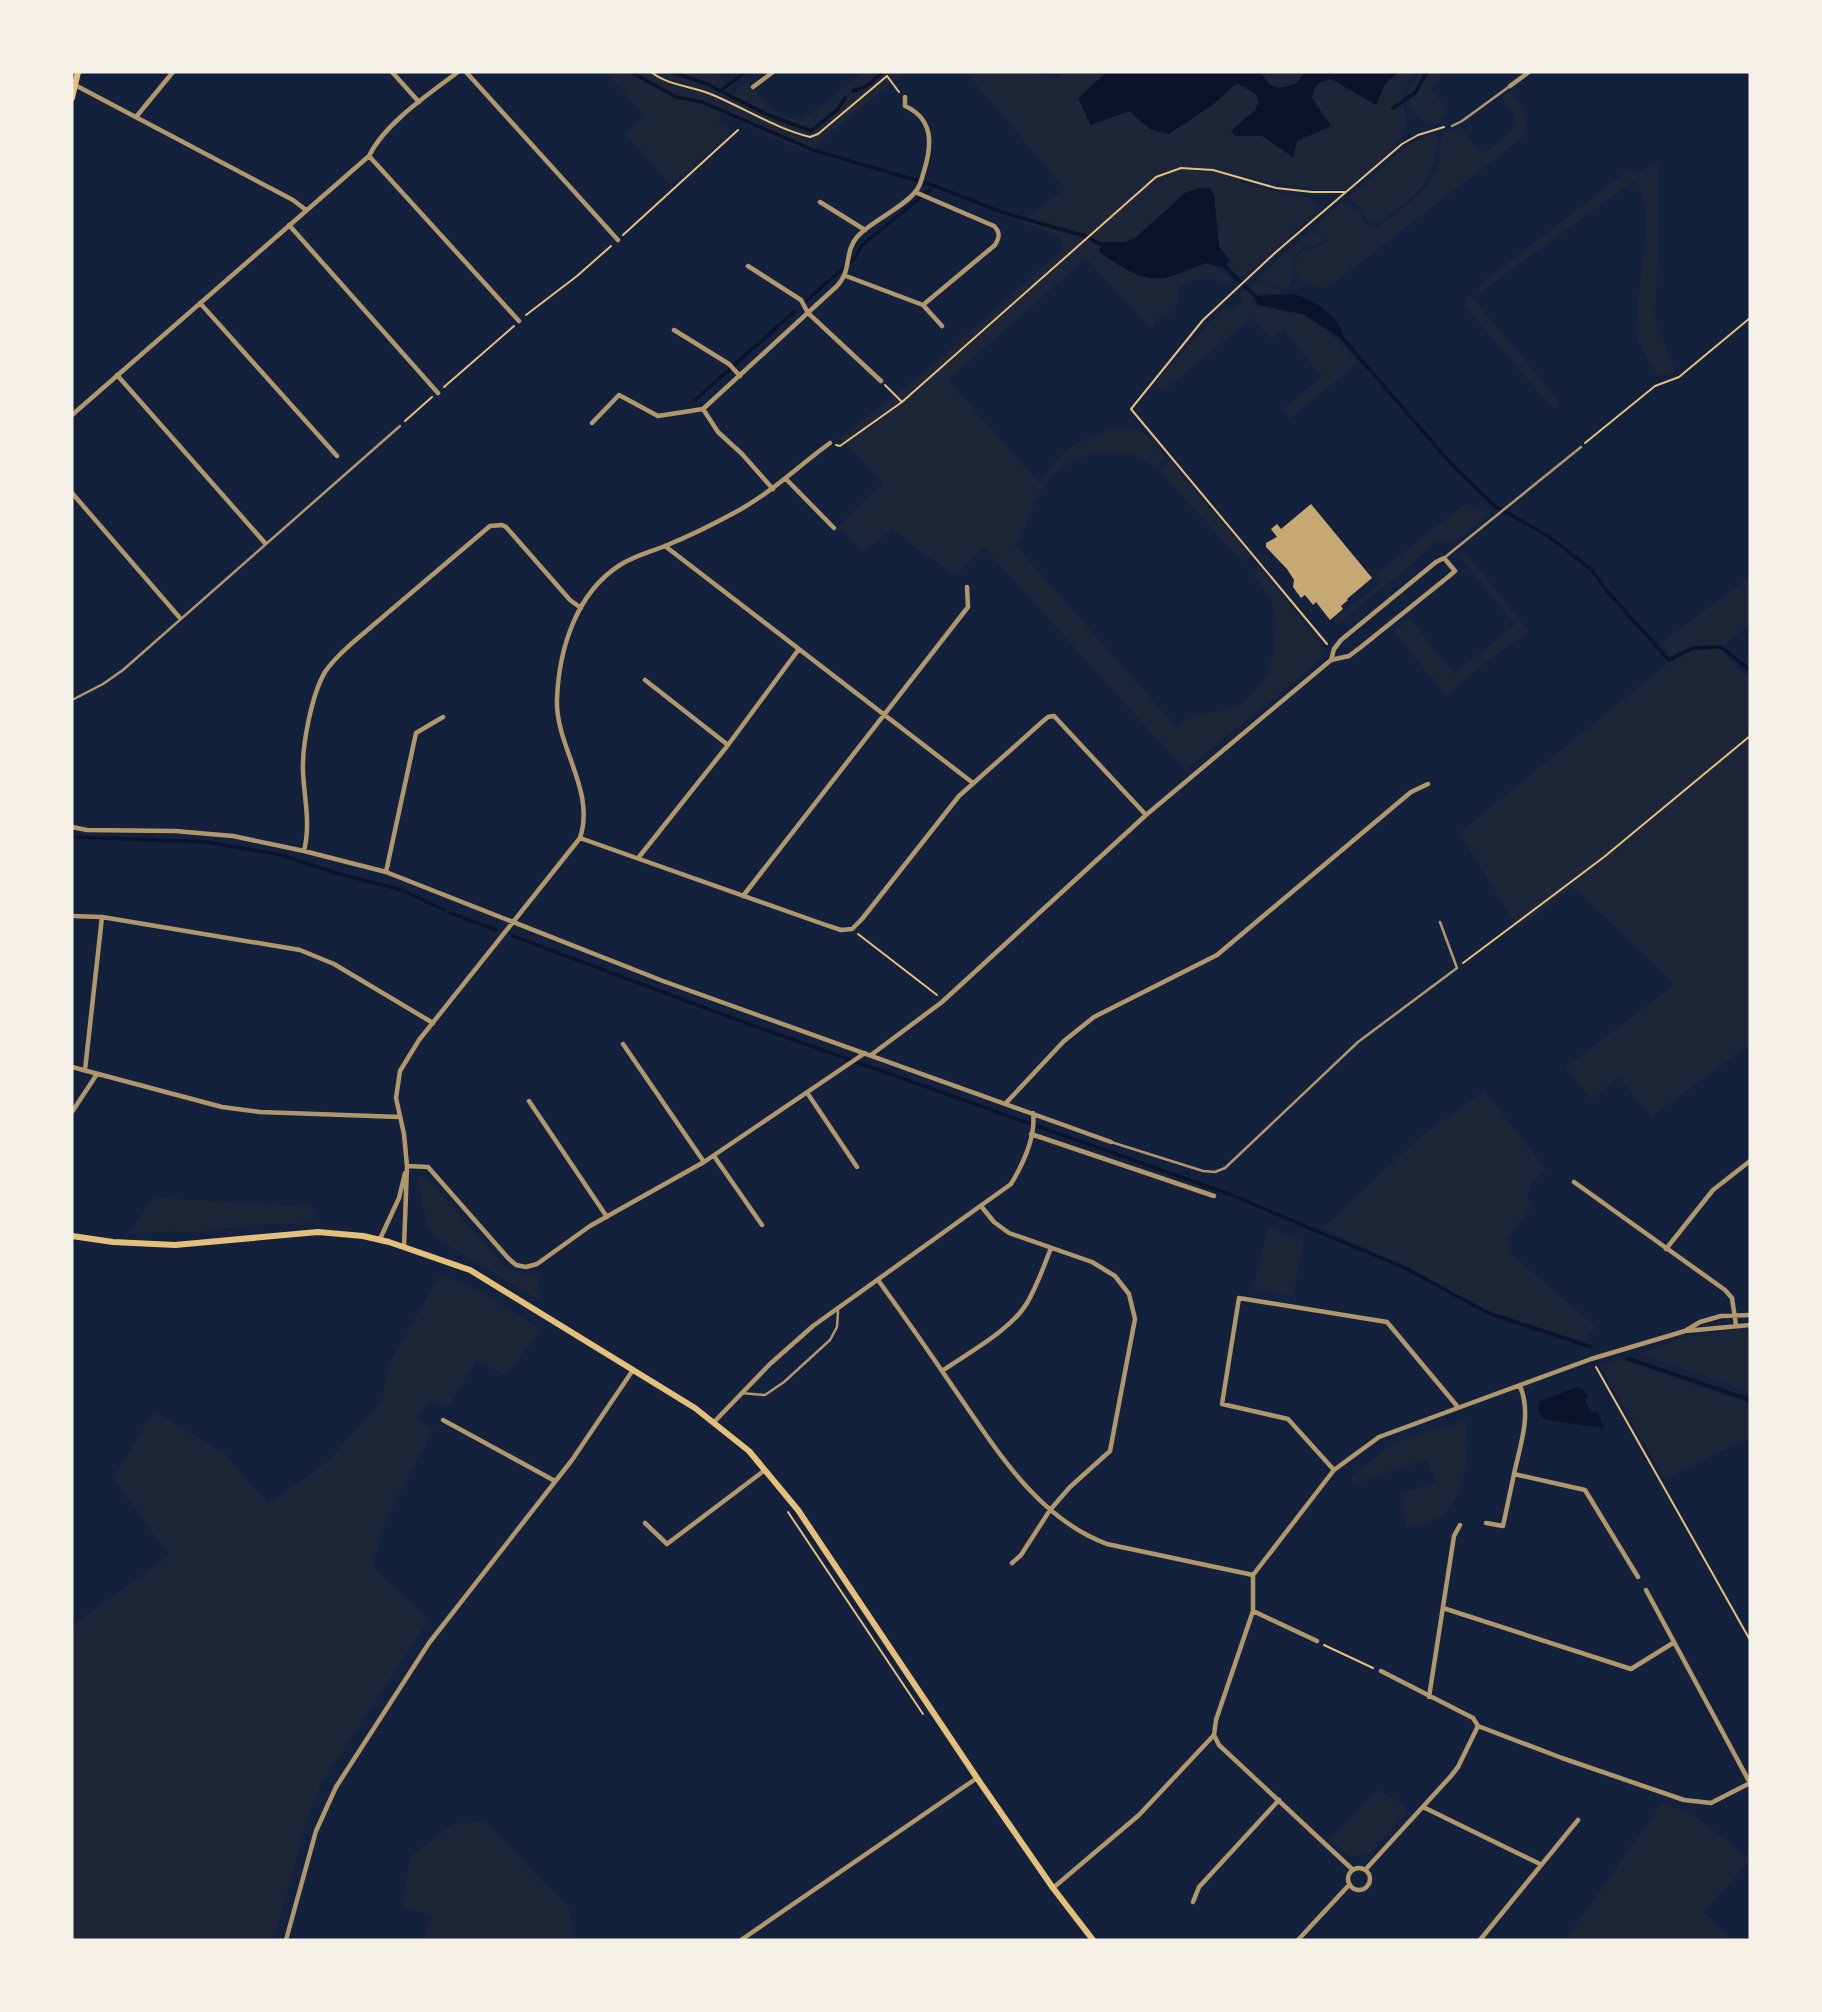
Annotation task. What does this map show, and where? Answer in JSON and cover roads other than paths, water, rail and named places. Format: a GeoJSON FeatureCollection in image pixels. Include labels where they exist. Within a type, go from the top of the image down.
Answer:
{"type":"FeatureCollection","features":[{"type":"Feature","properties":{"kind":"main road"},"geometry":{"type":"LineString","coordinates":[[72,98],[78,72]]}},
{"type":"Feature","properties":{"kind":"main road"},"geometry":{"type":"LineString","coordinates":[[72,1236],[156,1245],[205,1243],[311,1232],[380,1239],[470,1270],[634,1369],[714,1422],[749,1451],[805,1521],[977,1778],[1053,1888],[1093,1940]]}},
{"type":"Feature","properties":{"kind":"street"},"geometry":{"type":"LineString","coordinates":[[136,117],[173,72]]}},
{"type":"Feature","properties":{"kind":"street"},"geometry":{"type":"LineString","coordinates":[[392,72],[419,102]]}},
{"type":"Feature","properties":{"kind":"street"},"geometry":{"type":"LineString","coordinates":[[72,415],[369,156],[376,143],[419,102],[458,72]]}},
{"type":"Feature","properties":{"kind":"street"},"geometry":{"type":"LineString","coordinates":[[466,72],[618,240]]}},
{"type":"Feature","properties":{"kind":"street"},"geometry":{"type":"LineString","coordinates":[[753,87],[773,72]]}},
{"type":"Feature","properties":{"kind":"street"},"geometry":{"type":"LineString","coordinates":[[1510,86],[1529,72]]}},
{"type":"Feature","properties":{"kind":"street"},"geometry":{"type":"LineString","coordinates":[[75,85],[293,200],[306,210]]}},
{"type":"Feature","properties":{"kind":"street"},"geometry":{"type":"LineString","coordinates":[[592,423],[619,395],[658,416],[703,409],[808,313],[847,273],[850,250],[857,237],[920,193],[930,153],[930,136],[921,118],[905,106],[905,97]]}},
{"type":"Feature","properties":{"kind":"street"},"geometry":{"type":"LineString","coordinates":[[369,156],[519,321]]}},
{"type":"Feature","properties":{"kind":"street"},"geometry":{"type":"LineString","coordinates":[[920,193],[993,226],[998,230],[999,238],[988,252],[923,305]]}},
{"type":"Feature","properties":{"kind":"street"},"geometry":{"type":"LineString","coordinates":[[820,202],[865,230]]}},
{"type":"Feature","properties":{"kind":"street"},"geometry":{"type":"LineString","coordinates":[[289,225],[438,393]]}},
{"type":"Feature","properties":{"kind":"street"},"geometry":{"type":"LineString","coordinates":[[748,266],[801,300],[808,313],[881,381]]}},
{"type":"Feature","properties":{"kind":"street"},"geometry":{"type":"LineString","coordinates":[[847,273],[923,305],[942,326]]}},
{"type":"Feature","properties":{"kind":"street"},"geometry":{"type":"LineString","coordinates":[[200,303],[337,456]]}},
{"type":"Feature","properties":{"kind":"street"},"geometry":{"type":"LineString","coordinates":[[674,330],[729,364],[740,376]]}},
{"type":"Feature","properties":{"kind":"street"},"geometry":{"type":"LineString","coordinates":[[117,375],[265,543]]}},
{"type":"Feature","properties":{"kind":"street"},"geometry":{"type":"LineString","coordinates":[[703,409],[718,432],[773,489]]}},
{"type":"Feature","properties":{"kind":"street"},"geometry":{"type":"LineString","coordinates":[[404,1247],[407,1166],[396,1098],[400,1071],[410,1052],[580,838],[584,819],[582,794],[562,737],[557,700],[565,643],[581,608],[601,581],[621,564],[732,514],[773,489],[831,443]]}},
{"type":"Feature","properties":{"kind":"street"},"geometry":{"type":"LineString","coordinates":[[786,479],[834,528]]}},
{"type":"Feature","properties":{"kind":"street"},"geometry":{"type":"LineString","coordinates":[[72,494],[180,618]]}},
{"type":"Feature","properties":{"kind":"street"},"geometry":{"type":"LineString","coordinates":[[304,850],[308,826],[303,769],[308,729],[319,684],[340,654],[490,526],[506,527],[570,600],[581,608]]}},
{"type":"Feature","properties":{"kind":"street"},"geometry":{"type":"LineString","coordinates":[[665,546],[973,783]]}},
{"type":"Feature","properties":{"kind":"street"},"geometry":{"type":"LineString","coordinates":[[407,1166],[428,1167],[516,1265],[526,1267],[537,1264],[573,1237],[705,1162],[942,1002],[1146,815],[1331,660],[1349,656],[1455,571],[1444,558],[1436,562],[1341,640],[1334,649],[1331,660]]}},
{"type":"Feature","properties":{"kind":"street"},"geometry":{"type":"LineString","coordinates":[[743,896],[968,607],[967,587]]}},
{"type":"Feature","properties":{"kind":"street"},"geometry":{"type":"LineString","coordinates":[[639,857],[728,745],[799,649]]}},
{"type":"Feature","properties":{"kind":"street"},"geometry":{"type":"LineString","coordinates":[[645,680],[728,745]]}},
{"type":"Feature","properties":{"kind":"street"},"geometry":{"type":"LineString","coordinates":[[580,838],[841,930],[852,929],[959,796],[1048,717],[1054,716],[1146,815]]}},
{"type":"Feature","properties":{"kind":"street"},"geometry":{"type":"LineString","coordinates":[[386,872],[416,733],[443,717]]}},
{"type":"Feature","properties":{"kind":"street"},"geometry":{"type":"LineString","coordinates":[[1006,1103],[1077,1029],[1094,1017],[1217,955],[1411,792],[1428,784]]}},
{"type":"Feature","properties":{"kind":"street"},"geometry":{"type":"LineString","coordinates":[[72,827],[87,830],[212,833],[248,838],[386,872],[663,981],[1111,1142]]}},
{"type":"Feature","properties":{"kind":"street"},"geometry":{"type":"LineString","coordinates":[[72,916],[102,917],[300,950],[334,964],[433,1023]]}},
{"type":"Feature","properties":{"kind":"street"},"geometry":{"type":"LineString","coordinates":[[85,1070],[102,917]]}},
{"type":"Feature","properties":{"kind":"street"},"geometry":{"type":"LineString","coordinates":[[623,1044],[705,1162]]}},
{"type":"Feature","properties":{"kind":"street"},"geometry":{"type":"LineString","coordinates":[[72,1067],[222,1107],[260,1112],[400,1116]]}},
{"type":"Feature","properties":{"kind":"street"},"geometry":{"type":"LineString","coordinates":[[72,1112],[97,1074]]}},
{"type":"Feature","properties":{"kind":"street"},"geometry":{"type":"LineString","coordinates":[[807,1094],[857,1167]]}},
{"type":"Feature","properties":{"kind":"street"},"geometry":{"type":"LineString","coordinates":[[529,1101],[607,1217]]}},
{"type":"Feature","properties":{"kind":"street"},"geometry":{"type":"LineString","coordinates":[[714,1422],[793,1343],[838,1307],[1011,1184],[1024,1158],[1034,1116]]}},
{"type":"Feature","properties":{"kind":"street"},"geometry":{"type":"LineString","coordinates":[[1031,1134],[1214,1196]]}},
{"type":"Feature","properties":{"kind":"street"},"geometry":{"type":"LineString","coordinates":[[713,1156],[762,1226]]}},
{"type":"Feature","properties":{"kind":"street"},"geometry":{"type":"LineString","coordinates":[[1666,1249],[1713,1190],[1750,1161]]}},
{"type":"Feature","properties":{"kind":"street"},"geometry":{"type":"LineString","coordinates":[[380,1239],[399,1198],[407,1166]]}},
{"type":"Feature","properties":{"kind":"street"},"geometry":{"type":"LineString","coordinates":[[1574,1182],[1725,1290],[1732,1298],[1736,1325]]}},
{"type":"Feature","properties":{"kind":"street"},"geometry":{"type":"LineString","coordinates":[[981,1206],[994,1222],[1009,1233],[1092,1262],[1115,1276],[1129,1294],[1135,1319],[1110,1451],[1070,1487],[1050,1510],[1021,1555],[1012,1563]]}},
{"type":"Feature","properties":{"kind":"street"},"geometry":{"type":"LineString","coordinates":[[942,1371],[983,1343],[1021,1311],[1028,1303],[1051,1248]]}},
{"type":"Feature","properties":{"kind":"street"},"geometry":{"type":"LineString","coordinates":[[878,1280],[999,1453],[1050,1510],[1087,1536],[1107,1544],[1253,1574]]}},
{"type":"Feature","properties":{"kind":"street"},"geometry":{"type":"LineString","coordinates":[[1334,1470],[1288,1419],[1222,1404],[1240,1298],[1387,1322],[1457,1407]]}},
{"type":"Feature","properties":{"kind":"street"},"geometry":{"type":"LineString","coordinates":[[1685,1331],[1700,1322],[1721,1316],[1750,1315]]}},
{"type":"Feature","properties":{"kind":"street"},"geometry":{"type":"LineString","coordinates":[[1352,1869],[1219,1745],[1214,1735],[1216,1720],[1253,1611],[1253,1574],[1334,1470],[1379,1437],[1591,1359],[1685,1331],[1750,1325]]}},
{"type":"Feature","properties":{"kind":"street"},"geometry":{"type":"LineString","coordinates":[[286,1940],[316,1831],[336,1787],[429,1643],[591,1434],[634,1369]]}},
{"type":"Feature","properties":{"kind":"street"},"geometry":{"type":"LineString","coordinates":[[1486,1523],[1503,1526],[1527,1412],[1520,1386]]}},
{"type":"Feature","properties":{"kind":"street"},"geometry":{"type":"LineString","coordinates":[[443,1420],[555,1481]]}},
{"type":"Feature","properties":{"kind":"street"},"geometry":{"type":"LineString","coordinates":[[645,1523],[667,1544],[765,1469]]}},
{"type":"Feature","properties":{"kind":"street"},"geometry":{"type":"LineString","coordinates":[[1514,1474],[1585,1490],[1638,1577]]}},
{"type":"Feature","properties":{"kind":"street"},"geometry":{"type":"LineString","coordinates":[[1429,1697],[1454,1535],[1461,1525]]}},
{"type":"Feature","properties":{"kind":"street"},"geometry":{"type":"LineString","coordinates":[[1381,1671],[1473,1718],[1478,1726],[1684,1800],[1711,1804],[1750,1783],[1672,1643],[1646,1590]]}},
{"type":"Feature","properties":{"kind":"street"},"geometry":{"type":"LineString","coordinates":[[1443,1608],[1630,1669],[1672,1643]]}},
{"type":"Feature","properties":{"kind":"street"},"geometry":{"type":"LineString","coordinates":[[1253,1611],[1317,1641]]}},
{"type":"Feature","properties":{"kind":"street"},"geometry":{"type":"LineString","coordinates":[[1366,1869],[1458,1767],[1478,1726]]}},
{"type":"Feature","properties":{"kind":"street"},"geometry":{"type":"LineString","coordinates":[[1053,1888],[1139,1815],[1214,1735]]}},
{"type":"Feature","properties":{"kind":"street"},"geometry":{"type":"LineString","coordinates":[[741,1940],[977,1778]]}},
{"type":"Feature","properties":{"kind":"street"},"geometry":{"type":"LineString","coordinates":[[1193,1902],[1199,1887],[1279,1800]]}},
{"type":"Feature","properties":{"kind":"street"},"geometry":{"type":"LineString","coordinates":[[1423,1807],[1540,1864]]}},
{"type":"Feature","properties":{"kind":"street"},"geometry":{"type":"LineString","coordinates":[[1480,1940],[1578,1820]]}},
{"type":"Feature","properties":{"kind":"street"},"geometry":{"type":"LineString","coordinates":[[1298,1940],[1349,1885],[1348,1874],[1352,1869],[1366,1869],[1370,1878],[1367,1887],[1358,1890],[1349,1885]]}},
{"type":"Feature","properties":{"kind":"lane"},"geometry":{"type":"LineString","coordinates":[[1452,126],[1510,86]]}},
{"type":"Feature","properties":{"kind":"lane"},"geometry":{"type":"LineString","coordinates":[[72,700],[123,670],[400,426]]}},
{"type":"Feature","properties":{"kind":"lane"},"geometry":{"type":"LineString","coordinates":[[1444,558],[1581,447]]}},
{"type":"Feature","properties":{"kind":"lane"},"geometry":{"type":"LineString","coordinates":[[1111,1142],[1203,1171],[1215,1172],[1225,1168],[1358,1042],[1457,968],[1440,922]]}},
{"type":"Feature","properties":{"kind":"lane"},"geometry":{"type":"LineString","coordinates":[[741,1393],[765,1395],[784,1382],[830,1340],[837,1327],[838,1307]]}},
{"type":"Feature","properties":{"kind":"waterway"},"geometry":{"type":"LineString","coordinates":[[631,72],[676,97],[702,102],[813,150],[932,185],[1004,213],[1085,236],[1104,246]]}},
{"type":"Feature","properties":{"kind":"waterway"},"geometry":{"type":"LineString","coordinates":[[672,72],[707,84],[766,114],[811,131],[838,109],[845,98]]}},
{"type":"Feature","properties":{"kind":"waterway"},"geometry":{"type":"LineString","coordinates":[[721,91],[745,72]]}},
{"type":"Feature","properties":{"kind":"waterway"},"geometry":{"type":"LineString","coordinates":[[853,91],[867,86],[883,72]]}},
{"type":"Feature","properties":{"kind":"waterway"},"geometry":{"type":"LineString","coordinates":[[1393,108],[1415,93],[1427,72]]}},
{"type":"Feature","properties":{"kind":"waterway"},"geometry":{"type":"LineString","coordinates":[[807,300],[854,259],[862,245],[930,190]]}},
{"type":"Feature","properties":{"kind":"waterway"},"geometry":{"type":"LineString","coordinates":[[1222,264],[1256,297]]}},
{"type":"Feature","properties":{"kind":"waterway"},"geometry":{"type":"LineString","coordinates":[[695,400],[795,311]]}},
{"type":"Feature","properties":{"kind":"waterway"},"geometry":{"type":"LineString","coordinates":[[1343,339],[1455,468],[1495,506],[1548,536],[1592,570],[1606,590],[1669,660],[1693,648],[1721,647],[1750,670]]}},
{"type":"Feature","properties":{"kind":"waterway"},"geometry":{"type":"LineString","coordinates":[[72,837],[206,842],[277,854],[402,890],[444,910]]}},
{"type":"Feature","properties":{"kind":"waterway"},"geometry":{"type":"LineString","coordinates":[[450,913],[496,930]]}},
{"type":"Feature","properties":{"kind":"waterway"},"geometry":{"type":"LineString","coordinates":[[513,936],[732,1018],[1229,1194],[1407,1269],[1488,1313],[1591,1347]]}},
{"type":"Feature","properties":{"kind":"waterway"},"geometry":{"type":"LineString","coordinates":[[1629,1359],[1750,1400]]}}]}
